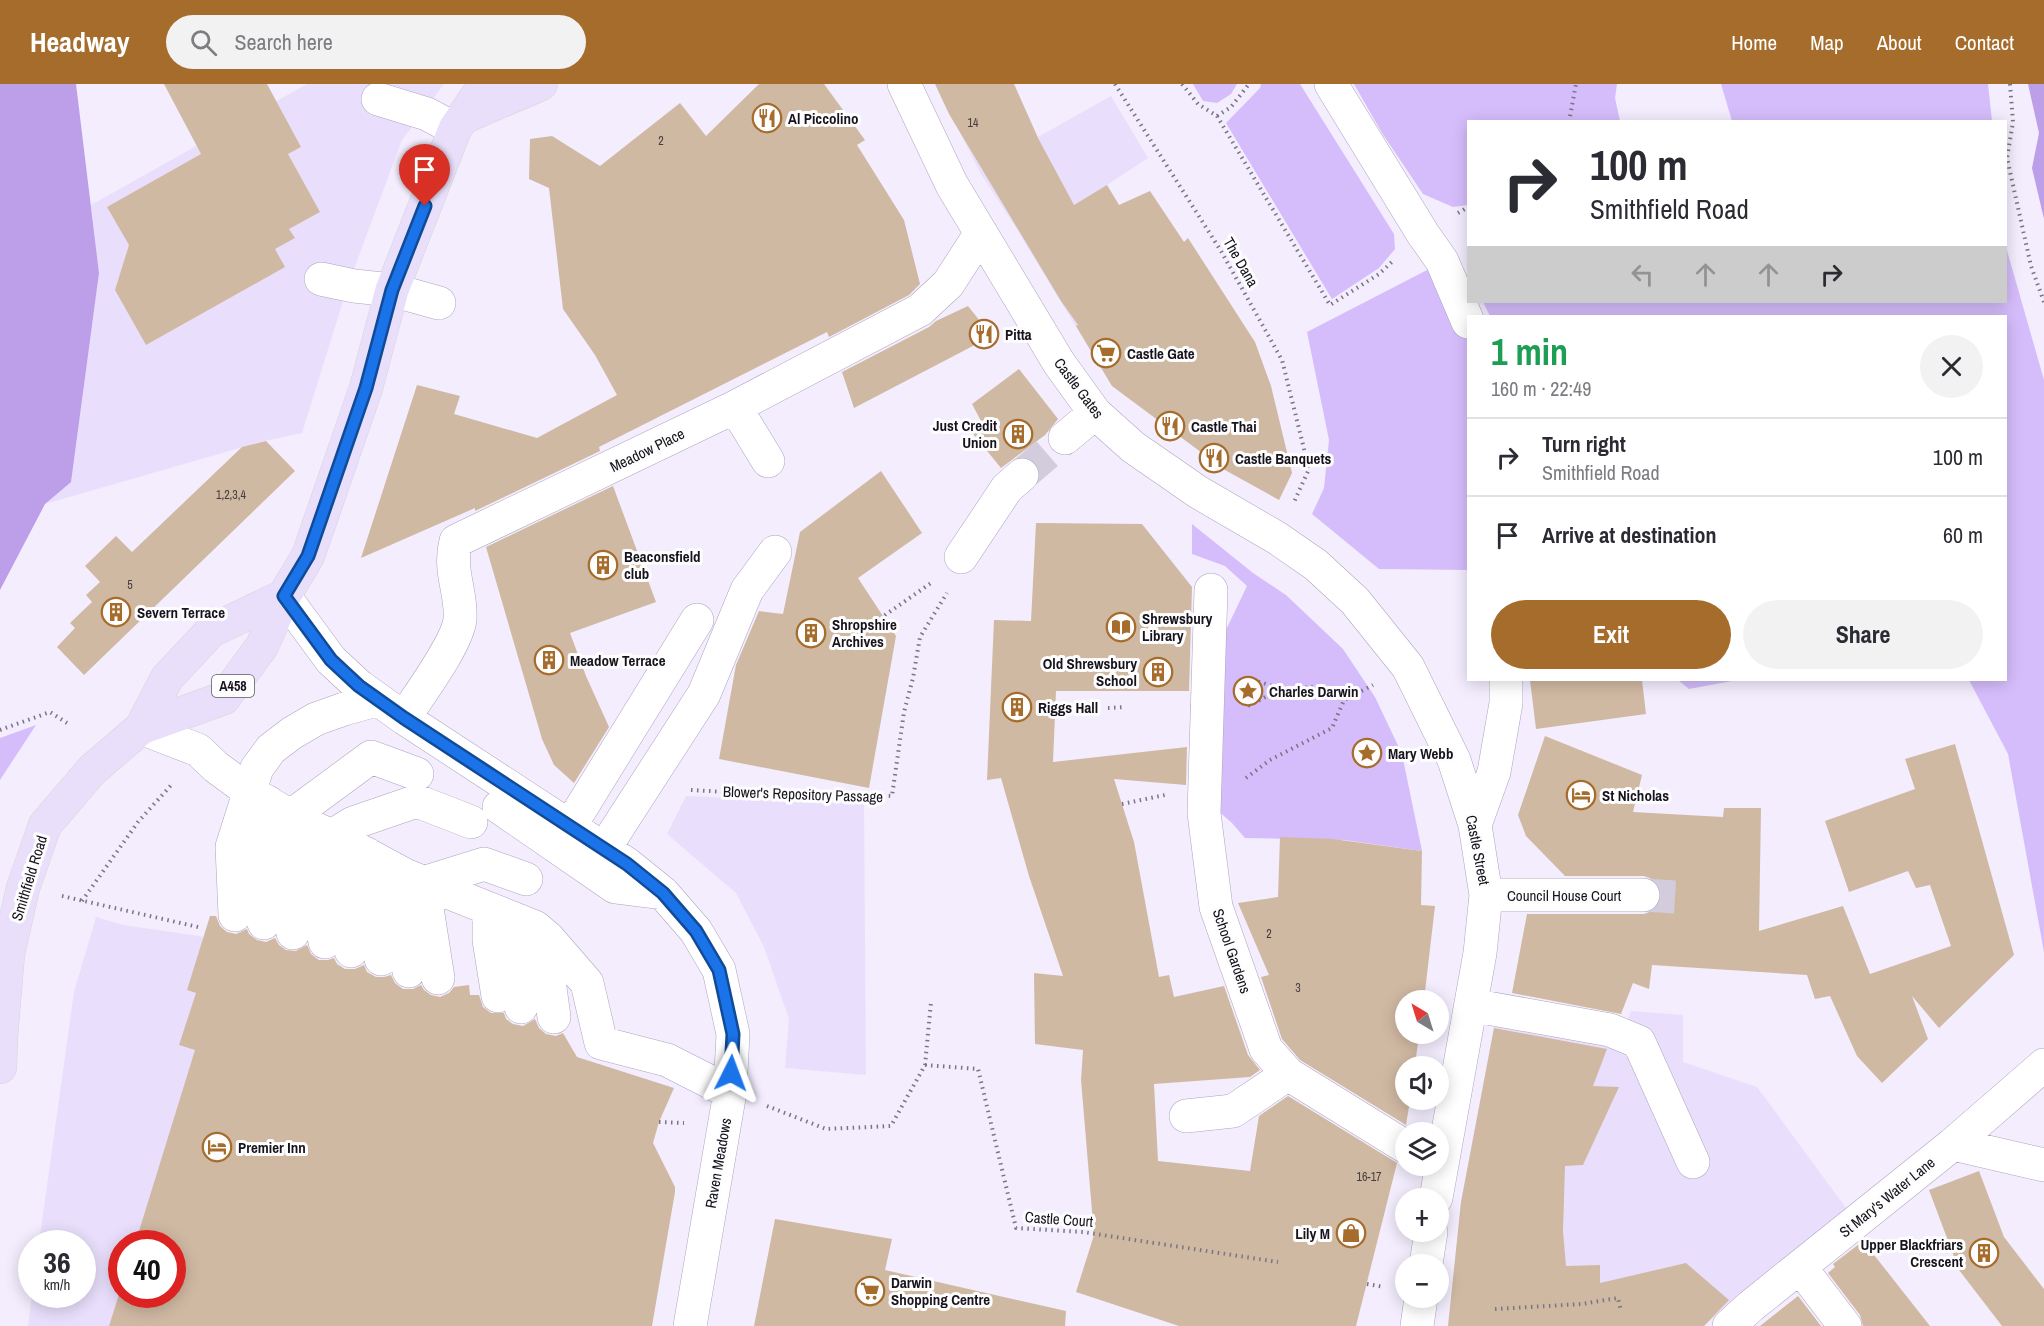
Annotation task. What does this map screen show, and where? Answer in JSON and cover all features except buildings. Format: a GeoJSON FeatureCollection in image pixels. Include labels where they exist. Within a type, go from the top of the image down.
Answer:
{"type":"FeatureCollection","features":[{"type":"Feature","properties":{"kind":"main road","name":"Smithfield Road"},"geometry":{"type":"LineString","coordinates":[[0,1066],[8,954],[23,888],[45,825],[92,770],[141,728],[224,698],[262,646],[284,596],[308,556],[366,388],[392,290],[460,123],[485,84]]}},
{"type":"Feature","properties":{"kind":"main road"},"geometry":{"type":"LineString","coordinates":[[460,123],[541,84]]}},
{"type":"Feature","properties":{"kind":"main road","name":"Smithfield Road"},"geometry":{"type":"LineString","coordinates":[[141,728],[167,678],[211,631],[284,596]]}},
{"type":"Feature","properties":{"kind":"street","name":"Castle Gates"},"geometry":{"type":"LineString","coordinates":[[904,84],[952,185],[1059,363],[1095,413],[1133,447],[1198,492],[1277,538],[1316,565],[1355,601]]}},
{"type":"Feature","properties":{"kind":"street"},"geometry":{"type":"LineString","coordinates":[[1331,84],[1442,261],[1467,320]]}},
{"type":"Feature","properties":{"kind":"street"},"geometry":{"type":"LineString","coordinates":[[378,99],[460,123]]}},
{"type":"Feature","properties":{"kind":"street","name":"Meadow Place"},"geometry":{"type":"LineString","coordinates":[[404,718],[448,651],[460,620],[452,556],[456,541],[735,407],[920,310],[948,284],[981,233]]}},
{"type":"Feature","properties":{"kind":"street"},"geometry":{"type":"LineString","coordinates":[[321,279],[354,286],[392,290],[439,303]]}},
{"type":"Feature","properties":{"kind":"street"},"geometry":{"type":"LineString","coordinates":[[735,407],[768,461]]}},
{"type":"Feature","properties":{"kind":"street"},"geometry":{"type":"LineString","coordinates":[[1065,438],[1095,413]]}},
{"type":"Feature","properties":{"kind":"street"},"geometry":{"type":"LineString","coordinates":[[961,557],[1007,488],[1022,475]]}},
{"type":"Feature","properties":{"kind":"street"},"geometry":{"type":"LineString","coordinates":[[604,849],[704,694],[747,590],[775,552]]}},
{"type":"Feature","properties":{"kind":"street","name":"School Gardens"},"geometry":{"type":"LineString","coordinates":[[1211,590],[1204,800],[1215,907],[1266,1049],[1288,1074],[1395,1140]]}},
{"type":"Feature","properties":{"kind":"street","name":"Raven Meadows"},"geometry":{"type":"LineString","coordinates":[[284,596],[331,660],[376,700],[627,864],[663,893],[696,931],[719,970],[733,1034],[730,1092],[690,1326]]}},
{"type":"Feature","properties":{"kind":"street","name":"Castle Street"},"geometry":{"type":"LineString","coordinates":[[1355,601],[1408,667],[1454,760],[1475,825],[1486,895],[1480,953],[1437,1178]]}},
{"type":"Feature","properties":{"kind":"street"},"geometry":{"type":"LineString","coordinates":[[570,826],[697,620]]}},
{"type":"Feature","properties":{"kind":"street"},"geometry":{"type":"LineString","coordinates":[[1475,825],[1494,772],[1506,703],[1506,681]]}},
{"type":"Feature","properties":{"kind":"street"},"geometry":{"type":"LineString","coordinates":[[376,700],[316,719],[292,732],[271,749],[257,768],[290,814],[310,855],[394,964]]}},
{"type":"Feature","properties":{"kind":"street"},"geometry":{"type":"LineString","coordinates":[[404,718],[452,775],[615,887],[663,893]]}},
{"type":"Feature","properties":{"kind":"street"},"geometry":{"type":"LineString","coordinates":[[141,728],[198,750],[216,767],[290,814],[422,882],[535,927],[548,938],[587,983],[601,1043],[667,1060],[730,1092]]}},
{"type":"Feature","properties":{"kind":"street"},"geometry":{"type":"LineString","coordinates":[[290,814],[285,873],[264,924],[232,847],[290,814],[371,757],[417,774]]}},
{"type":"Feature","properties":{"kind":"street"},"geometry":{"type":"LineString","coordinates":[[290,814],[353,823],[417,801],[471,822]]}},
{"type":"Feature","properties":{"kind":"street"},"geometry":{"type":"LineString","coordinates":[[367,854],[366,887],[394,964]]}},
{"type":"Feature","properties":{"kind":"street"},"geometry":{"type":"LineString","coordinates":[[394,964],[395,887],[422,882],[484,864],[526,879]]}},
{"type":"Feature","properties":{"kind":"street"},"geometry":{"type":"LineString","coordinates":[[394,964],[450,922],[422,882]]}},
{"type":"Feature","properties":{"kind":"street","name":"Council House Court"},"geometry":{"type":"LineString","coordinates":[[1486,895],[1643,895]]}},
{"type":"Feature","properties":{"kind":"street"},"geometry":{"type":"LineString","coordinates":[[502,914],[489,940],[509,1001]]}},
{"type":"Feature","properties":{"kind":"street"},"geometry":{"type":"LineString","coordinates":[[548,938],[547,966],[554,1017]]}},
{"type":"Feature","properties":{"kind":"street"},"geometry":{"type":"LineString","coordinates":[[1470,1005],[1610,1030],[1639,1041],[1694,1162]]}},
{"type":"Feature","properties":{"kind":"street","name":"St Mary's Water Lane"},"geometry":{"type":"LineString","coordinates":[[1729,1326],[1953,1144],[2044,1065]]}},
{"type":"Feature","properties":{"kind":"street"},"geometry":{"type":"LineString","coordinates":[[1186,1116],[1233,1111],[1288,1074]]}},
{"type":"Feature","properties":{"kind":"street"},"geometry":{"type":"LineString","coordinates":[[1953,1144],[2042,1167]]}},
{"type":"Feature","properties":{"kind":"street"},"geometry":{"type":"LineString","coordinates":[[1800,1267],[1845,1326]]}},
{"type":"Feature","properties":{"kind":"street"},"geometry":{"type":"LineString","coordinates":[[1417,1326],[1420,1308]]}},
{"type":"Feature","properties":{"kind":"path","name":"The Dana"},"geometry":{"type":"LineString","coordinates":[[1115,84],[1221,251],[1282,360],[1309,469],[1298,493]]}},
{"type":"Feature","properties":{"kind":"path"},"geometry":{"type":"LineString","coordinates":[[1182,84],[1198,104],[1218,116],[1330,305],[1379,274],[1423,234],[1467,208]]}},
{"type":"Feature","properties":{"kind":"path"},"geometry":{"type":"LineString","coordinates":[[1218,116],[1231,107],[1249,84]]}},
{"type":"Feature","properties":{"kind":"path"},"geometry":{"type":"LineString","coordinates":[[1569,120],[1576,84]]}},
{"type":"Feature","properties":{"kind":"path"},"geometry":{"type":"LineString","coordinates":[[2010,84],[2013,122],[2007,158],[2031,266],[2044,302]]}},
{"type":"Feature","properties":{"kind":"path","name":"Blower's Repository Passage"},"geometry":{"type":"LineString","coordinates":[[682,790],[813,797],[892,796],[904,712],[920,637],[948,590],[930,583],[866,629]]}},
{"type":"Feature","properties":{"kind":"path"},"geometry":{"type":"LineString","coordinates":[[1209,680],[1246,678],[1282,689],[1314,687],[1344,700]]}},
{"type":"Feature","properties":{"kind":"path"},"geometry":{"type":"LineString","coordinates":[[1204,800],[1270,760],[1332,728],[1344,700],[1368,688]]}},
{"type":"Feature","properties":{"kind":"path"},"geometry":{"type":"LineString","coordinates":[[1108,708],[1125,707]]}},
{"type":"Feature","properties":{"kind":"path"},"geometry":{"type":"LineString","coordinates":[[0,730],[50,712],[67,723]]}},
{"type":"Feature","properties":{"kind":"path"},"geometry":{"type":"LineString","coordinates":[[82,901],[138,822],[180,776]]}},
{"type":"Feature","properties":{"kind":"path"},"geometry":{"type":"LineString","coordinates":[[23,888],[202,928]]}},
{"type":"Feature","properties":{"kind":"path"},"geometry":{"type":"LineString","coordinates":[[730,1092],[826,1129],[891,1126],[925,1065],[931,1002]]}},
{"type":"Feature","properties":{"kind":"path","name":"Castle Court"},"geometry":{"type":"LineString","coordinates":[[925,1065],[978,1070],[1016,1228],[1083,1232],[1278,1262]]}},
{"type":"Feature","properties":{"kind":"path"},"geometry":{"type":"LineString","coordinates":[[1495,1309],[1582,1304],[1618,1298],[1620,1311]]}},
{"type":"Feature","properties":{"kind":"shaded area"},"geometry":{"type":"Polygon","coordinates":[[[0,84],[76,84],[99,273],[71,482],[45,504],[0,590],[0,84]]]}},
{"type":"Feature","properties":{"kind":"shaded area"},"geometry":{"type":"Polygon","coordinates":[[[307,84],[444,84],[402,140],[348,285],[302,433],[260,442],[45,504],[71,481],[99,273],[91,205],[307,84]]]}},
{"type":"Feature","properties":{"kind":"shaded area"},"geometry":{"type":"Polygon","coordinates":[[[935,84],[1014,84],[1038,137],[1111,96],[1148,158],[1107,185],[1119,205],[1114,220],[1238,448],[1292,473],[1279,500],[1225,470],[1112,386],[981,174],[935,84]]]}},
{"type":"Feature","properties":{"kind":"shaded area"},"geometry":{"type":"Polygon","coordinates":[[[1193,84],[1237,84],[1231,94],[1217,103],[1203,101],[1193,84]]]}},
{"type":"Feature","properties":{"kind":"shaded area"},"geometry":{"type":"Polygon","coordinates":[[[1261,84],[1300,84],[1394,234],[1395,249],[1379,268],[1332,299],[1226,123],[1260,88],[1261,84]]]}},
{"type":"Feature","properties":{"kind":"shaded area"},"geometry":{"type":"Polygon","coordinates":[[[1354,84],[1617,84],[1615,98],[1620,120],[1467,120],[1467,205],[1453,207],[1423,194],[1382,133],[1354,84]]]}},
{"type":"Feature","properties":{"kind":"shaded area"},"geometry":{"type":"Polygon","coordinates":[[[1721,84],[1988,84],[1992,120],[1732,120],[1721,84]]]}},
{"type":"Feature","properties":{"kind":"shaded area"},"geometry":{"type":"Polygon","coordinates":[[[2028,84],[2044,84],[2044,219],[2032,168],[2039,133],[2028,84]]]}},
{"type":"Feature","properties":{"kind":"shaded area"},"geometry":{"type":"Polygon","coordinates":[[[2007,250],[2044,380],[2044,952],[2008,754],[1970,681],[2007,681],[2007,315],[1490,315],[1484,303],[2007,303],[2007,250]]]}},
{"type":"Feature","properties":{"kind":"shaded area"},"geometry":{"type":"Polygon","coordinates":[[[1431,268],[1467,336],[1467,570],[1379,569],[1312,514],[1324,488],[1329,440],[1307,332],[1431,268]]]}},
{"type":"Feature","properties":{"kind":"shaded area"},"geometry":{"type":"Polygon","coordinates":[[[1192,524],[1253,573],[1286,595],[1343,649],[1375,697],[1402,754],[1422,851],[1344,840],[1245,838],[1232,823],[1190,786],[1190,705],[1247,586],[1225,566],[1192,554],[1192,524]]]}},
{"type":"Feature","properties":{"kind":"shaded area"},"geometry":{"type":"Polygon","coordinates":[[[1679,681],[1732,681],[1689,689],[1679,681]]]}},
{"type":"Feature","properties":{"kind":"shaded area"},"geometry":{"type":"Polygon","coordinates":[[[36,725],[0,780],[0,738],[36,725]]]}},
{"type":"Feature","properties":{"kind":"shaded area"},"geometry":{"type":"Polygon","coordinates":[[[686,796],[864,804],[866,1075],[785,1068],[789,1019],[764,947],[736,893],[667,834],[686,796]]]}},
{"type":"Feature","properties":{"kind":"shaded area"},"geometry":{"type":"Polygon","coordinates":[[[96,917],[123,925],[199,936],[368,992],[256,1326],[28,1326],[30,1308],[96,1308],[96,1230],[41,1230],[74,992],[96,917]]]}},
{"type":"Feature","properties":{"kind":"shaded area"},"geometry":{"type":"Polygon","coordinates":[[[1631,1011],[1683,1015],[1683,1062],[1757,1087],[1846,1208],[1704,1326],[1449,1326],[1461,1202],[1494,1027],[1516,1018],[1620,1041],[1631,1011]]]}},
{"type":"Feature","properties":{"kind":"tunnel"},"geometry":{"type":"LineString","coordinates":[[1022,475],[1065,438]]}},
{"type":"Feature","properties":{"kind":"tunnel"},"geometry":{"type":"LineString","coordinates":[[1643,895],[1675,897]]}},
{"type":"Feature","properties":{"kind":"place","name":"Al Piccolino"},"geometry":{"type":"Point","coordinates":[767,118]}},
{"type":"Feature","properties":{"kind":"place","name":"Pitta"},"geometry":{"type":"Point","coordinates":[984,334]}},
{"type":"Feature","properties":{"kind":"place","name":"Castle Gate"},"geometry":{"type":"Point","coordinates":[1106,353]}},
{"type":"Feature","properties":{"kind":"place","name":"Castle Thai"},"geometry":{"type":"Point","coordinates":[1170,426]}},
{"type":"Feature","properties":{"kind":"place","name":"Just Credit Union"},"geometry":{"type":"Point","coordinates":[1018,434]}},
{"type":"Feature","properties":{"kind":"place","name":"Castle Banquets"},"geometry":{"type":"Point","coordinates":[1214,458]}},
{"type":"Feature","properties":{"kind":"place","name":"Beaconsfield club"},"geometry":{"type":"Point","coordinates":[603,565]}},
{"type":"Feature","properties":{"kind":"place","name":"Severn Terrace"},"geometry":{"type":"Point","coordinates":[116,612]}},
{"type":"Feature","properties":{"kind":"place","name":"Shrewsbury Library"},"geometry":{"type":"Point","coordinates":[1121,627]}},
{"type":"Feature","properties":{"kind":"place","name":"Shropshire Archives"},"geometry":{"type":"Point","coordinates":[811,633]}},
{"type":"Feature","properties":{"kind":"place","name":"Meadow Terrace"},"geometry":{"type":"Point","coordinates":[549,660]}},
{"type":"Feature","properties":{"kind":"place","name":"Old Shrewsbury School"},"geometry":{"type":"Point","coordinates":[1158,672]}},
{"type":"Feature","properties":{"kind":"place","name":"Charles Darwin"},"geometry":{"type":"Point","coordinates":[1248,691]}},
{"type":"Feature","properties":{"kind":"place","name":"Riggs Hall"},"geometry":{"type":"Point","coordinates":[1017,707]}},
{"type":"Feature","properties":{"kind":"place","name":"Mary Webb"},"geometry":{"type":"Point","coordinates":[1367,753]}},
{"type":"Feature","properties":{"kind":"place","name":"St Nicholas"},"geometry":{"type":"Point","coordinates":[1581,795]}},
{"type":"Feature","properties":{"kind":"place","name":"Premier Inn"},"geometry":{"type":"Point","coordinates":[217,1147]}},
{"type":"Feature","properties":{"kind":"place","name":"Lily M"},"geometry":{"type":"Point","coordinates":[1351,1233]}},
{"type":"Feature","properties":{"kind":"place","name":"Upper Blackfriars Crescent"},"geometry":{"type":"Point","coordinates":[1984,1253]}},
{"type":"Feature","properties":{"kind":"place","name":"Darwin Shopping Centre"},"geometry":{"type":"Point","coordinates":[870,1291]}},
{"type":"Feature","properties":{"kind":"route"},"geometry":{"type":"LineString","coordinates":[[425,206],[392,290],[366,388],[328,501],[308,556],[284,596],[331,660],[376,700],[627,864],[663,893],[696,931],[719,970],[733,1034],[731,1073]]}}]}
